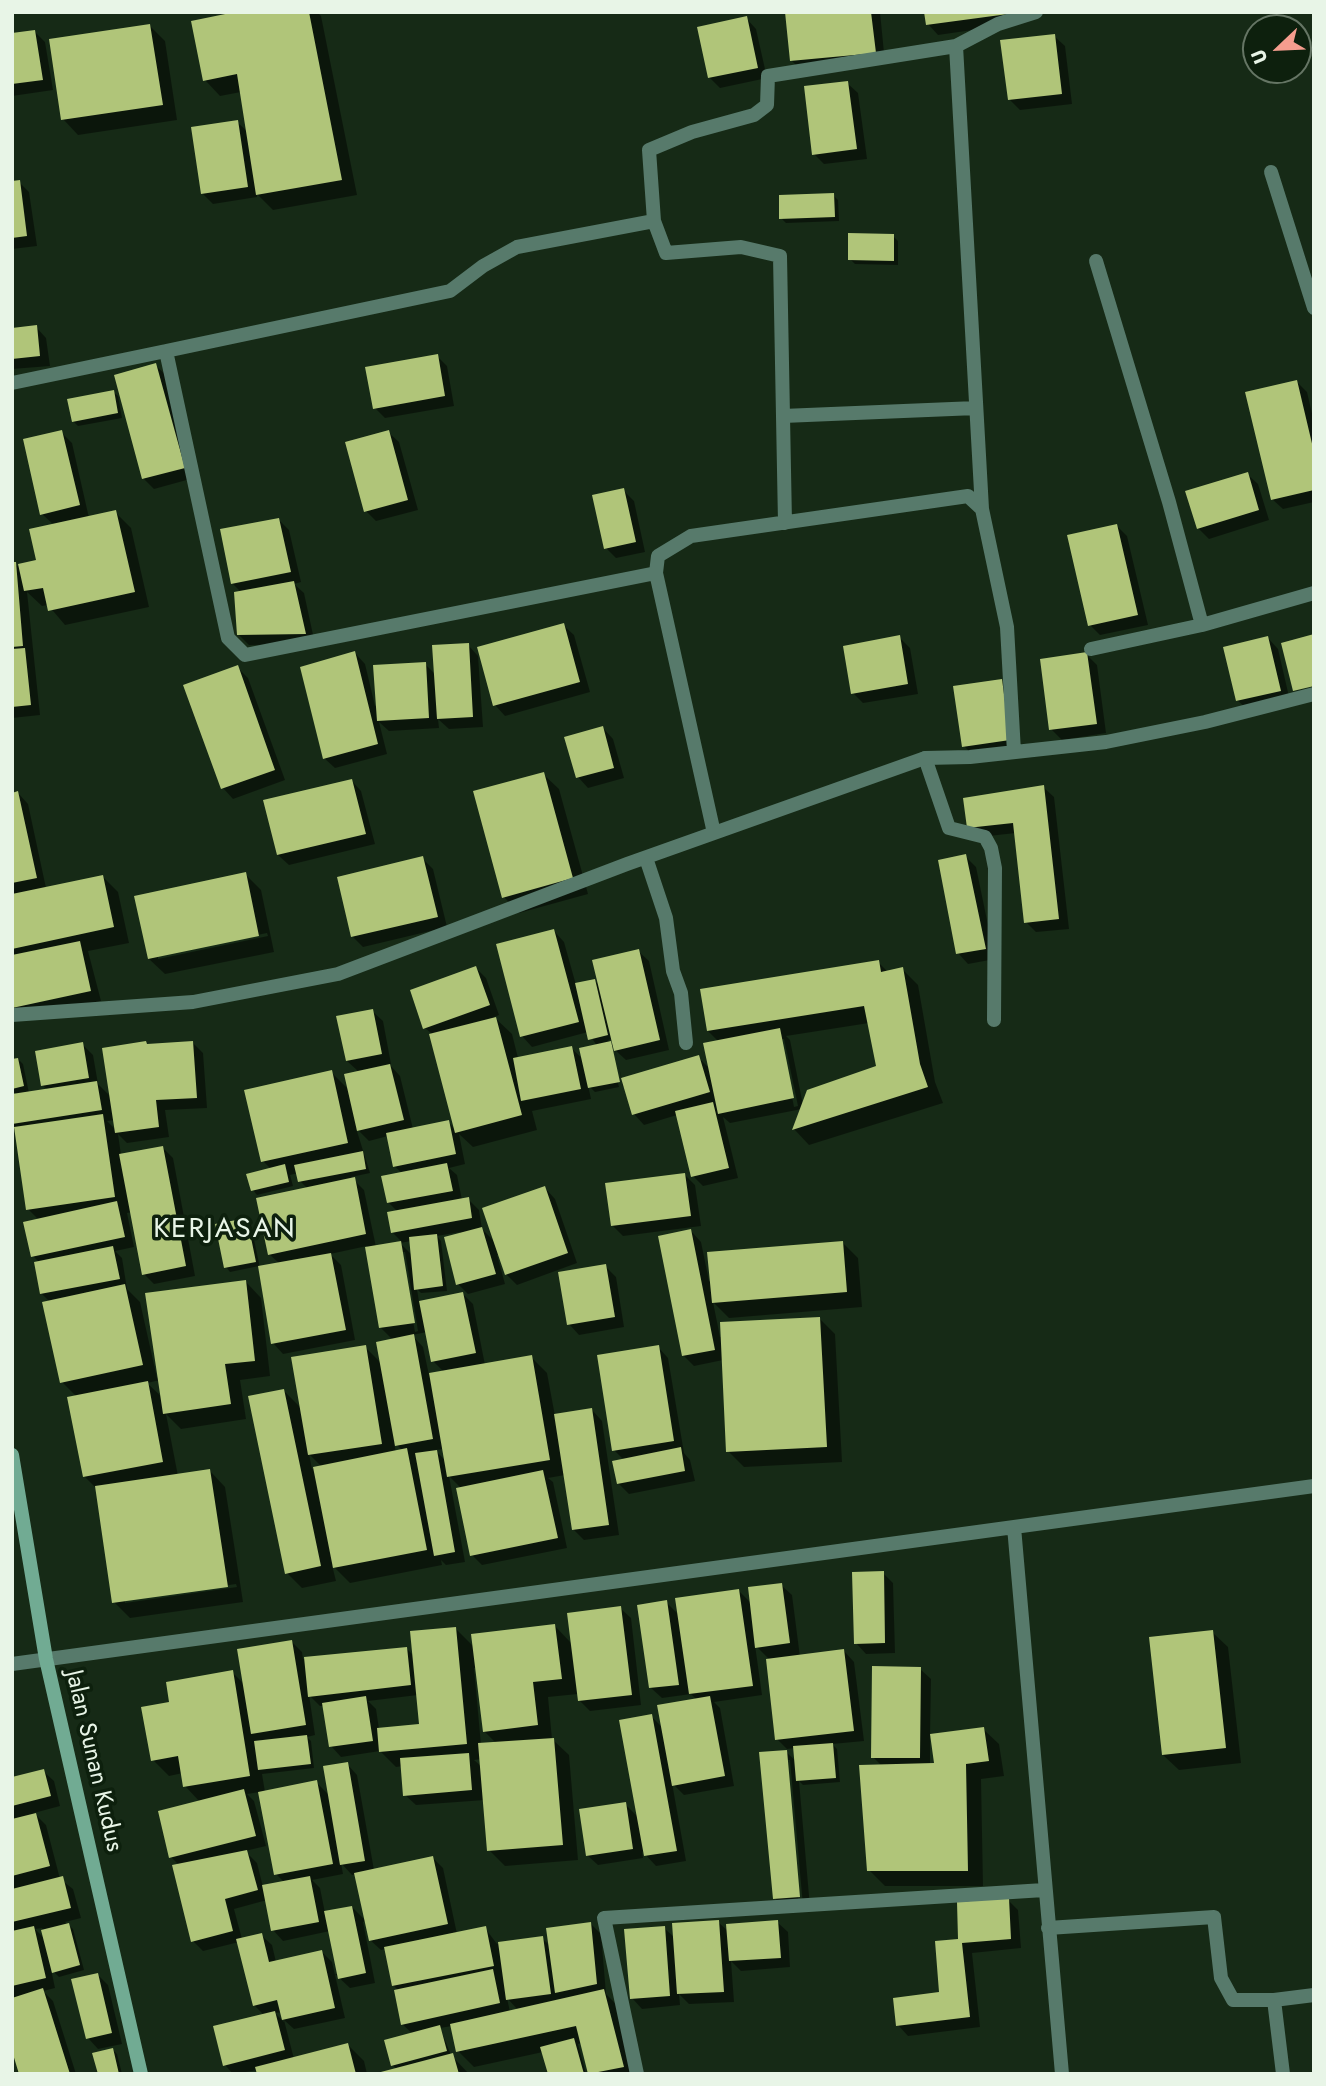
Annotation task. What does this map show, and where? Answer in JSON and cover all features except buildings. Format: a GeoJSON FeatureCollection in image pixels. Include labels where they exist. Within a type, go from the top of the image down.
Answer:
{"type":"FeatureCollection","features":[{"type":"Feature","properties":{"kind":"main road","name":"Jalan Sunan Kudus"},"geometry":{"type":"LineString","coordinates":[[12,1455],[46,1658],[141,2074]]}},
{"type":"Feature","properties":{"kind":"street"},"geometry":{"type":"LineString","coordinates":[[785,523],[780,256],[741,247],[666,253],[654,221],[649,150],[692,132],[754,115],[767,105],[768,76],[956,46],[998,24],[1036,12]]}},
{"type":"Feature","properties":{"kind":"street"},"geometry":{"type":"LineString","coordinates":[[956,46],[982,509],[1007,627],[1014,752]]}},
{"type":"Feature","properties":{"kind":"street"},"geometry":{"type":"LineString","coordinates":[[1271,172],[1314,308]]}},
{"type":"Feature","properties":{"kind":"street"},"geometry":{"type":"LineString","coordinates":[[12,383],[450,292],[483,267],[517,247],[654,221]]}},
{"type":"Feature","properties":{"kind":"street"},"geometry":{"type":"LineString","coordinates":[[1096,261],[1169,502],[1202,625]]}},
{"type":"Feature","properties":{"kind":"street"},"geometry":{"type":"LineString","coordinates":[[166,351],[228,638],[245,655],[656,573]]}},
{"type":"Feature","properties":{"kind":"street"},"geometry":{"type":"LineString","coordinates":[[783,416],[976,408]]}},
{"type":"Feature","properties":{"kind":"street"},"geometry":{"type":"LineString","coordinates":[[714,833],[656,573],[658,556],[691,536],[968,496],[982,509]]}},
{"type":"Feature","properties":{"kind":"street"},"geometry":{"type":"LineString","coordinates":[[1091,649],[1202,625],[1314,593]]}},
{"type":"Feature","properties":{"kind":"street"},"geometry":{"type":"LineString","coordinates":[[12,1015],[193,1002],[338,974],[646,858],[925,758],[1106,742],[1206,722],[1314,694]]}},
{"type":"Feature","properties":{"kind":"street"},"geometry":{"type":"LineString","coordinates":[[925,758],[949,828],[985,837],[991,848],[995,869],[994,1020]]}},
{"type":"Feature","properties":{"kind":"street"},"geometry":{"type":"LineString","coordinates":[[646,858],[666,918],[673,971],[681,993],[686,1043]]}},
{"type":"Feature","properties":{"kind":"street"},"geometry":{"type":"LineString","coordinates":[[12,1664],[1314,1486]]}},
{"type":"Feature","properties":{"kind":"street"},"geometry":{"type":"LineString","coordinates":[[1013,1527],[1062,2074]]}},
{"type":"Feature","properties":{"kind":"street"},"geometry":{"type":"LineString","coordinates":[[637,2074],[604,1918],[1044,1890]]}},
{"type":"Feature","properties":{"kind":"street"},"geometry":{"type":"LineString","coordinates":[[1048,1928],[1214,1917],[1221,1978],[1233,2000],[1274,2000],[1314,1995]]}},
{"type":"Feature","properties":{"kind":"street"},"geometry":{"type":"LineString","coordinates":[[1274,2000],[1283,2074]]}},
{"type":"Feature","properties":{"kind":"district","name":"KERJASAN"},"geometry":{"type":"Point","coordinates":[225,1230]}}]}
